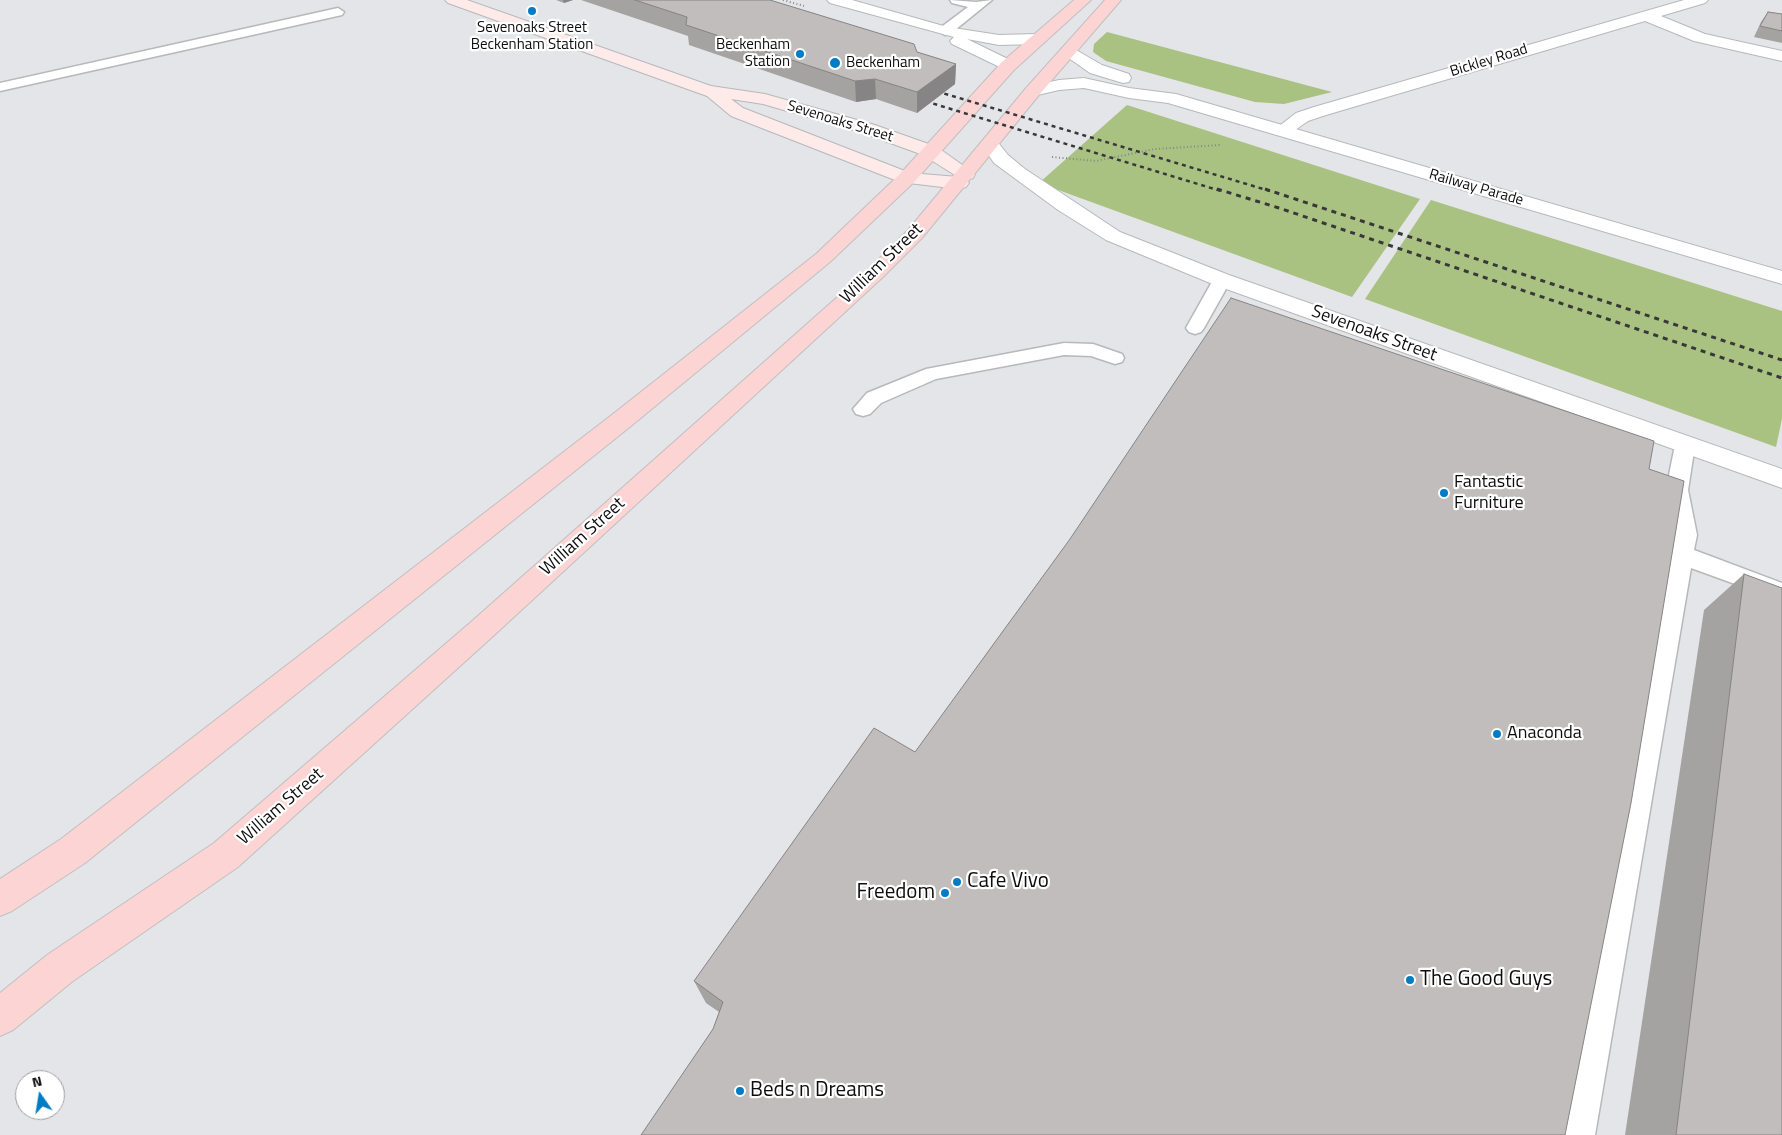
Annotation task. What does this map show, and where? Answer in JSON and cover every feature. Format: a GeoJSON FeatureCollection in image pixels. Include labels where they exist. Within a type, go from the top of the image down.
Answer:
{"type":"FeatureCollection","features":[{"type":"Feature","properties":{"kind":"main road","name":"Sevenoaks Street"},"geometry":{"type":"LineString","coordinates":[[453,0],[708,90],[764,98],[869,129],[930,151],[962,178]]}},
{"type":"Feature","properties":{"kind":"main road"},"geometry":{"type":"LineString","coordinates":[[0,899],[73,851],[622,420],[823,258],[907,178],[1008,66],[1083,0]]}},
{"type":"Feature","properties":{"kind":"main road","name":"William Street"},"geometry":{"type":"LineString","coordinates":[[0,1017],[60,968],[226,855],[481,630],[876,272],[915,234],[1033,91],[1114,0]]}},
{"type":"Feature","properties":{"kind":"main road","name":"Sevenoaks Street"},"geometry":{"type":"LineString","coordinates":[[708,90],[737,112],[907,178],[962,178]]}},
{"type":"Feature","properties":{"kind":"street"},"geometry":{"type":"LineString","coordinates":[[835,0],[945,31],[1005,40],[1037,39]]}},
{"type":"Feature","properties":{"kind":"street","name":"Bickley Road"},"geometry":{"type":"LineString","coordinates":[[1282,131],[1296,120],[1320,112],[1644,15],[1664,4],[1700,0]]}},
{"type":"Feature","properties":{"kind":"street"},"geometry":{"type":"LineString","coordinates":[[1644,15],[1700,38],[1782,56]]}},
{"type":"Feature","properties":{"kind":"street"},"geometry":{"type":"LineString","coordinates":[[945,31],[964,45],[1008,66]]}},
{"type":"Feature","properties":{"kind":"street","name":"Railway Parade"},"geometry":{"type":"LineString","coordinates":[[1069,51],[1096,69],[1139,83],[1170,98],[1782,278]]}},
{"type":"Feature","properties":{"kind":"street","name":"Railway Parade"},"geometry":{"type":"LineString","coordinates":[[1033,91],[1059,85],[1084,83],[1129,93],[1170,98]]}},
{"type":"Feature","properties":{"kind":"street","name":"Sevenoaks Street"},"geometry":{"type":"LineString","coordinates":[[990,144],[1001,159],[1018,173],[1065,206],[1113,236],[1222,280],[1782,479]]}},
{"type":"Feature","properties":{"kind":"lane"},"geometry":{"type":"LineString","coordinates":[[956,0],[982,3]]}},
{"type":"Feature","properties":{"kind":"lane"},"geometry":{"type":"LineString","coordinates":[[945,31],[982,3]]}},
{"type":"Feature","properties":{"kind":"lane"},"geometry":{"type":"LineString","coordinates":[[0,88],[338,12]]}},
{"type":"Feature","properties":{"kind":"lane"},"geometry":{"type":"LineString","coordinates":[[1196,328],[1222,280]]}},
{"type":"Feature","properties":{"kind":"lane"},"geometry":{"type":"LineString","coordinates":[[863,409],[874,398],[903,384],[934,373],[996,369],[1080,348],[1093,350],[1115,358]]}},
{"type":"Feature","properties":{"kind":"lane"},"geometry":{"type":"LineString","coordinates":[[1579,1135],[1686,534],[1677,490],[1685,445]]}},
{"type":"Feature","properties":{"kind":"lane"},"geometry":{"type":"LineString","coordinates":[[1682,555],[1782,592]]}},
{"type":"Feature","properties":{"kind":"path"},"geometry":{"type":"LineString","coordinates":[[1043,156],[1096,161]]}},
{"type":"Feature","properties":{"kind":"green space"},"geometry":{"type":"Polygon","coordinates":[[[1107,32],[1332,92],[1284,104],[1255,102],[1106,61],[1093,52],[1094,44],[1107,32]]]}},
{"type":"Feature","properties":{"kind":"green space"},"geometry":{"type":"Polygon","coordinates":[[[1127,105],[1420,199],[1352,297],[1039,183],[1127,105]]]}},
{"type":"Feature","properties":{"kind":"green space"},"geometry":{"type":"Polygon","coordinates":[[[1431,200],[1782,311],[1782,419],[1776,447],[1365,299],[1431,200]]]}},
{"type":"Feature","properties":{"kind":"building"},"geometry":{"type":"Polygon","coordinates":[[[635,0],[770,0],[914,44],[917,52],[956,64],[917,92],[875,79],[855,81],[686,25],[687,17],[635,0]]]}},
{"type":"Feature","properties":{"kind":"building"},"geometry":{"type":"Polygon","coordinates":[[[1768,12],[1782,14],[1782,31],[1760,26],[1768,12]]]}},
{"type":"Feature","properties":{"kind":"building"},"geometry":{"type":"Polygon","coordinates":[[[1231,298],[1654,441],[1649,469],[1684,481],[1631,803],[1565,1135],[641,1135],[713,1029],[723,1002],[694,981],[874,728],[915,752],[1070,539],[1231,298]]]}},
{"type":"Feature","properties":{"kind":"building"},"geometry":{"type":"Polygon","coordinates":[[[1744,574],[1782,588],[1782,1135],[1676,1135],[1744,574]]]}},
{"type":"Feature","properties":{"kind":"railway"},"geometry":{"type":"LineString","coordinates":[[929,89],[1270,191]]}},
{"type":"Feature","properties":{"kind":"railway"},"geometry":{"type":"LineString","coordinates":[[918,99],[1221,191]]}},
{"type":"Feature","properties":{"kind":"railway"},"geometry":{"type":"LineString","coordinates":[[1217,189],[1279,208],[1782,378]]}},
{"type":"Feature","properties":{"kind":"railway"},"geometry":{"type":"LineString","coordinates":[[1265,189],[1782,360]]}},
{"type":"Feature","properties":{"kind":"place","name":"Sevenoaks Street Beckenham Station"},"geometry":{"type":"Point","coordinates":[532,11]}},
{"type":"Feature","properties":{"kind":"place","name":"Beckenham Station"},"geometry":{"type":"Point","coordinates":[800,54]}},
{"type":"Feature","properties":{"kind":"place","name":"Beckenham"},"geometry":{"type":"Point","coordinates":[835,63]}},
{"type":"Feature","properties":{"kind":"place","name":"Fantastic Furniture"},"geometry":{"type":"Point","coordinates":[1444,493]}},
{"type":"Feature","properties":{"kind":"place","name":"Anaconda"},"geometry":{"type":"Point","coordinates":[1497,734]}},
{"type":"Feature","properties":{"kind":"place","name":"Cafe Vivo"},"geometry":{"type":"Point","coordinates":[957,882]}},
{"type":"Feature","properties":{"kind":"place","name":"Freedom"},"geometry":{"type":"Point","coordinates":[945,893]}},
{"type":"Feature","properties":{"kind":"place","name":"The Good Guys"},"geometry":{"type":"Point","coordinates":[1410,980]}},
{"type":"Feature","properties":{"kind":"place","name":"Beds n Dreams"},"geometry":{"type":"Point","coordinates":[740,1091]}}]}
